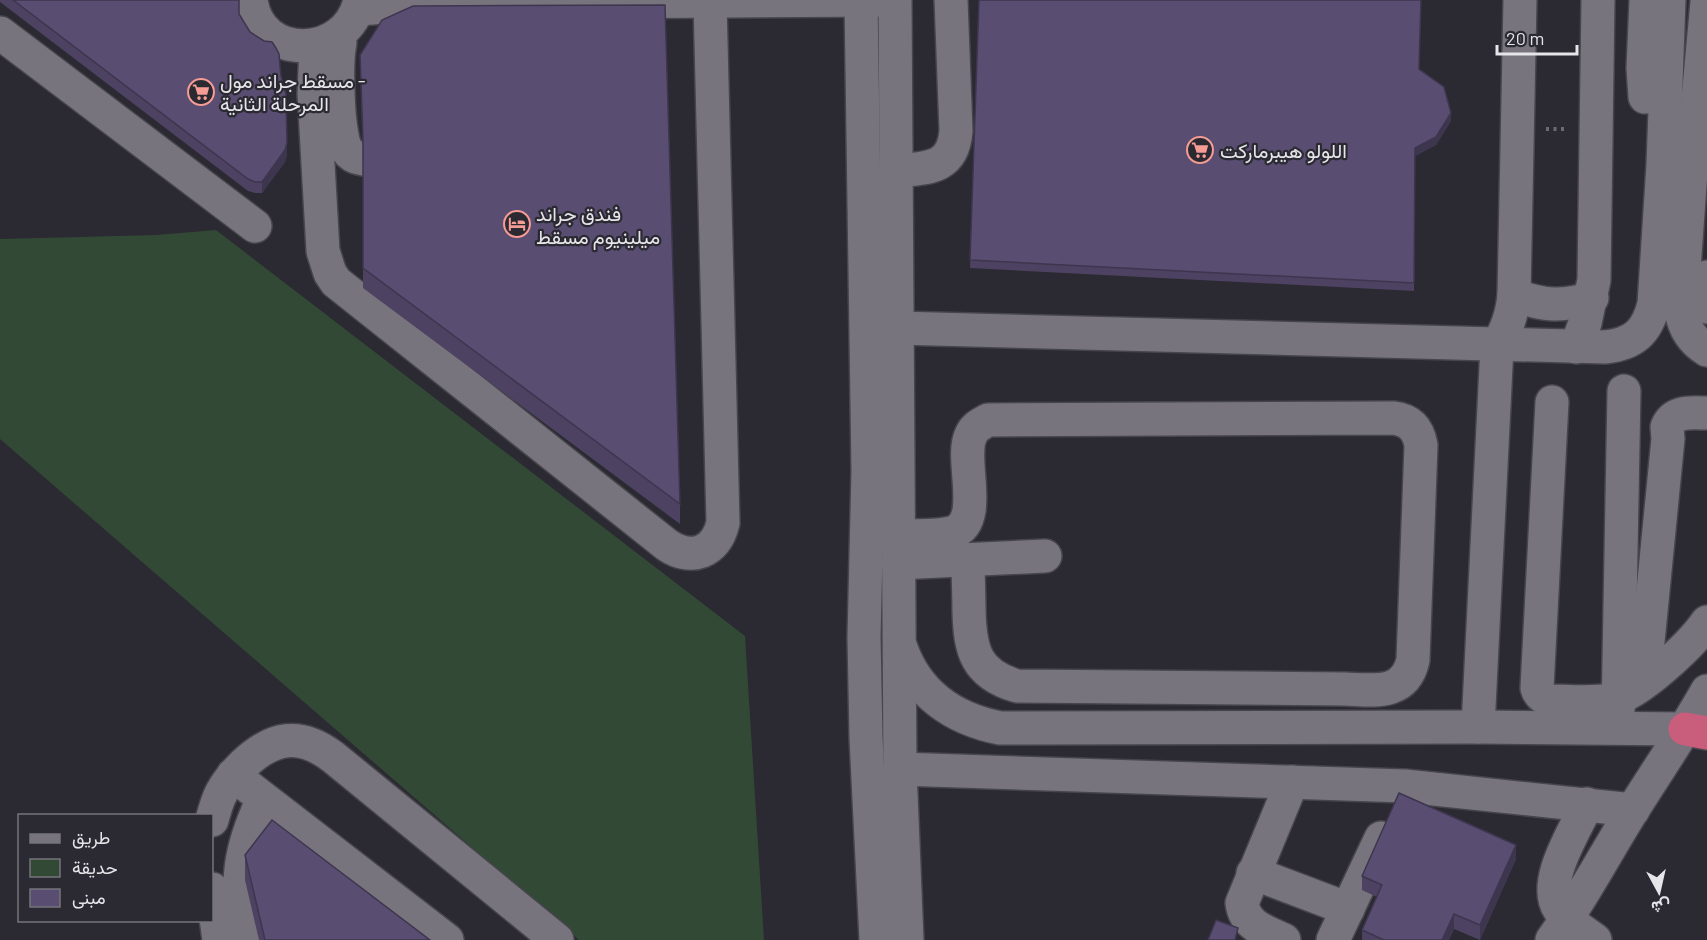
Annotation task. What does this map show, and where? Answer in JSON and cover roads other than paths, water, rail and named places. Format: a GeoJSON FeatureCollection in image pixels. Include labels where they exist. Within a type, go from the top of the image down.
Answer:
{"type":"FeatureCollection","features":[{"type":"Feature","properties":{"kind":"street"},"geometry":{"type":"LineString","coordinates":[[251,0],[258,21],[269,33],[283,42],[299,46],[344,22],[442,3],[880,0]]}},
{"type":"Feature","properties":{"kind":"street"},"geometry":{"type":"LineString","coordinates":[[861,0],[868,471],[864,638],[866,738],[876,940]]}},
{"type":"Feature","properties":{"kind":"street"},"geometry":{"type":"LineString","coordinates":[[896,0],[895,171],[900,769],[907,940]]}},
{"type":"Feature","properties":{"kind":"street"},"geometry":{"type":"LineString","coordinates":[[895,171],[938,165],[952,151],[956,131],[951,0]]}},
{"type":"Feature","properties":{"kind":"street"},"geometry":{"type":"LineString","coordinates":[[1478,727],[1497,346],[1509,322],[1514,295],[1520,0]]}},
{"type":"Feature","properties":{"kind":"street"},"geometry":{"type":"LineString","coordinates":[[1576,347],[1592,298],[1594,269],[1598,0]]}},
{"type":"Feature","properties":{"kind":"street"},"geometry":{"type":"LineString","coordinates":[[1646,0],[1644,89],[1651,130],[1663,165]]}},
{"type":"Feature","properties":{"kind":"street"},"geometry":{"type":"LineString","coordinates":[[897,328],[1497,346],[1619,346],[1632,340],[1643,330],[1654,304],[1663,165],[1669,0]]}},
{"type":"Feature","properties":{"kind":"street"},"geometry":{"type":"LineString","coordinates":[[1690,0],[1693,17],[1703,44]]}},
{"type":"Feature","properties":{"kind":"street"},"geometry":{"type":"LineString","coordinates":[[344,22],[314,94],[323,251],[330,273],[336,282],[667,545],[686,554],[707,549],[715,542],[723,523],[710,2]]}},
{"type":"Feature","properties":{"kind":"street"},"geometry":{"type":"LineString","coordinates":[[1707,2],[1703,44],[1698,185],[1681,311],[1688,333],[1695,342],[1707,350]]}},
{"type":"Feature","properties":{"kind":"street"},"geometry":{"type":"LineString","coordinates":[[344,22],[336,75],[343,143],[350,154],[363,159]]}},
{"type":"Feature","properties":{"kind":"street"},"geometry":{"type":"LineString","coordinates":[[0,33],[255,226]]}},
{"type":"Feature","properties":{"kind":"street"},"geometry":{"type":"LineString","coordinates":[[1707,278],[1705,297],[1707,307]]}},
{"type":"Feature","properties":{"kind":"street"},"geometry":{"type":"LineString","coordinates":[[1514,295],[1533,302],[1552,305],[1572,304],[1592,298]]}},
{"type":"Feature","properties":{"kind":"street"},"geometry":{"type":"LineString","coordinates":[[1616,392],[1618,708]]}},
{"type":"Feature","properties":{"kind":"street"},"geometry":{"type":"LineString","coordinates":[[1552,402],[1537,688],[1541,696],[1552,701],[1618,708],[1696,731]]}},
{"type":"Feature","properties":{"kind":"street"},"geometry":{"type":"LineString","coordinates":[[1618,708],[1668,439],[1667,427],[1675,416],[1682,413],[1707,412]]}},
{"type":"Feature","properties":{"kind":"street"},"geometry":{"type":"LineString","coordinates":[[898,550],[954,532],[965,524],[969,510],[968,442],[970,435],[981,424],[996,419],[1393,418],[1402,420],[1416,429],[1421,445],[1413,660],[1411,670],[1400,684],[1382,690],[1045,687],[1017,686],[1002,682],[988,673],[978,661],[972,647],[969,632],[968,560]]}},
{"type":"Feature","properties":{"kind":"street"},"geometry":{"type":"LineString","coordinates":[[898,550],[968,560],[1045,556]]}},
{"type":"Feature","properties":{"kind":"street"},"geometry":{"type":"LineString","coordinates":[[899,641],[913,673],[923,688],[950,711],[983,725],[1000,728],[1478,727],[1618,708],[1684,651],[1707,622]]}},
{"type":"Feature","properties":{"kind":"street"},"geometry":{"type":"LineString","coordinates":[[1190,727],[1191,688]]}},
{"type":"Feature","properties":{"kind":"street"},"geometry":{"type":"LineString","coordinates":[[1560,930],[1633,810],[1696,731],[1707,691]]}},
{"type":"Feature","properties":{"kind":"street"},"geometry":{"type":"LineString","coordinates":[[213,817],[219,796],[233,775],[255,754],[269,745],[286,740],[304,741],[320,747],[557,940]]}},
{"type":"Feature","properties":{"kind":"street"},"geometry":{"type":"LineString","coordinates":[[900,769],[1405,786],[1633,810]]}},
{"type":"Feature","properties":{"kind":"street"},"geometry":{"type":"LineString","coordinates":[[233,775],[447,940]]}},
{"type":"Feature","properties":{"kind":"street"},"geometry":{"type":"LineString","coordinates":[[1284,940],[1253,925],[1243,912],[1242,903],[1292,782]]}},
{"type":"Feature","properties":{"kind":"street"},"geometry":{"type":"LineString","coordinates":[[1333,940],[1405,786]]}},
{"type":"Feature","properties":{"kind":"street"},"geometry":{"type":"LineString","coordinates":[[247,940],[239,893],[239,868],[253,822],[263,799]]}},
{"type":"Feature","properties":{"kind":"street"},"geometry":{"type":"LineString","coordinates":[[1560,930],[1559,909],[1553,898],[1552,885],[1587,804]]}},
{"type":"Feature","properties":{"kind":"street"},"geometry":{"type":"LineString","coordinates":[[1253,873],[1348,909]]}},
{"type":"Feature","properties":{"kind":"street"},"geometry":{"type":"LineString","coordinates":[[213,896],[219,940]]}},
{"type":"Feature","properties":{"kind":"street"},"geometry":{"type":"LineString","coordinates":[[1560,930],[1595,940]]}},
{"type":"Feature","properties":{"kind":"place","name":"مسقط جراند مول - المرحلة الثانية"},"geometry":{"type":"Point","coordinates":[201,92]}},
{"type":"Feature","properties":{"kind":"place","name":"اللولو هيبرماركت"},"geometry":{"type":"Point","coordinates":[1200,150]}},
{"type":"Feature","properties":{"kind":"place","name":"فندق جراند ميلينيوم مسقط"},"geometry":{"type":"Point","coordinates":[517,224]}}]}
